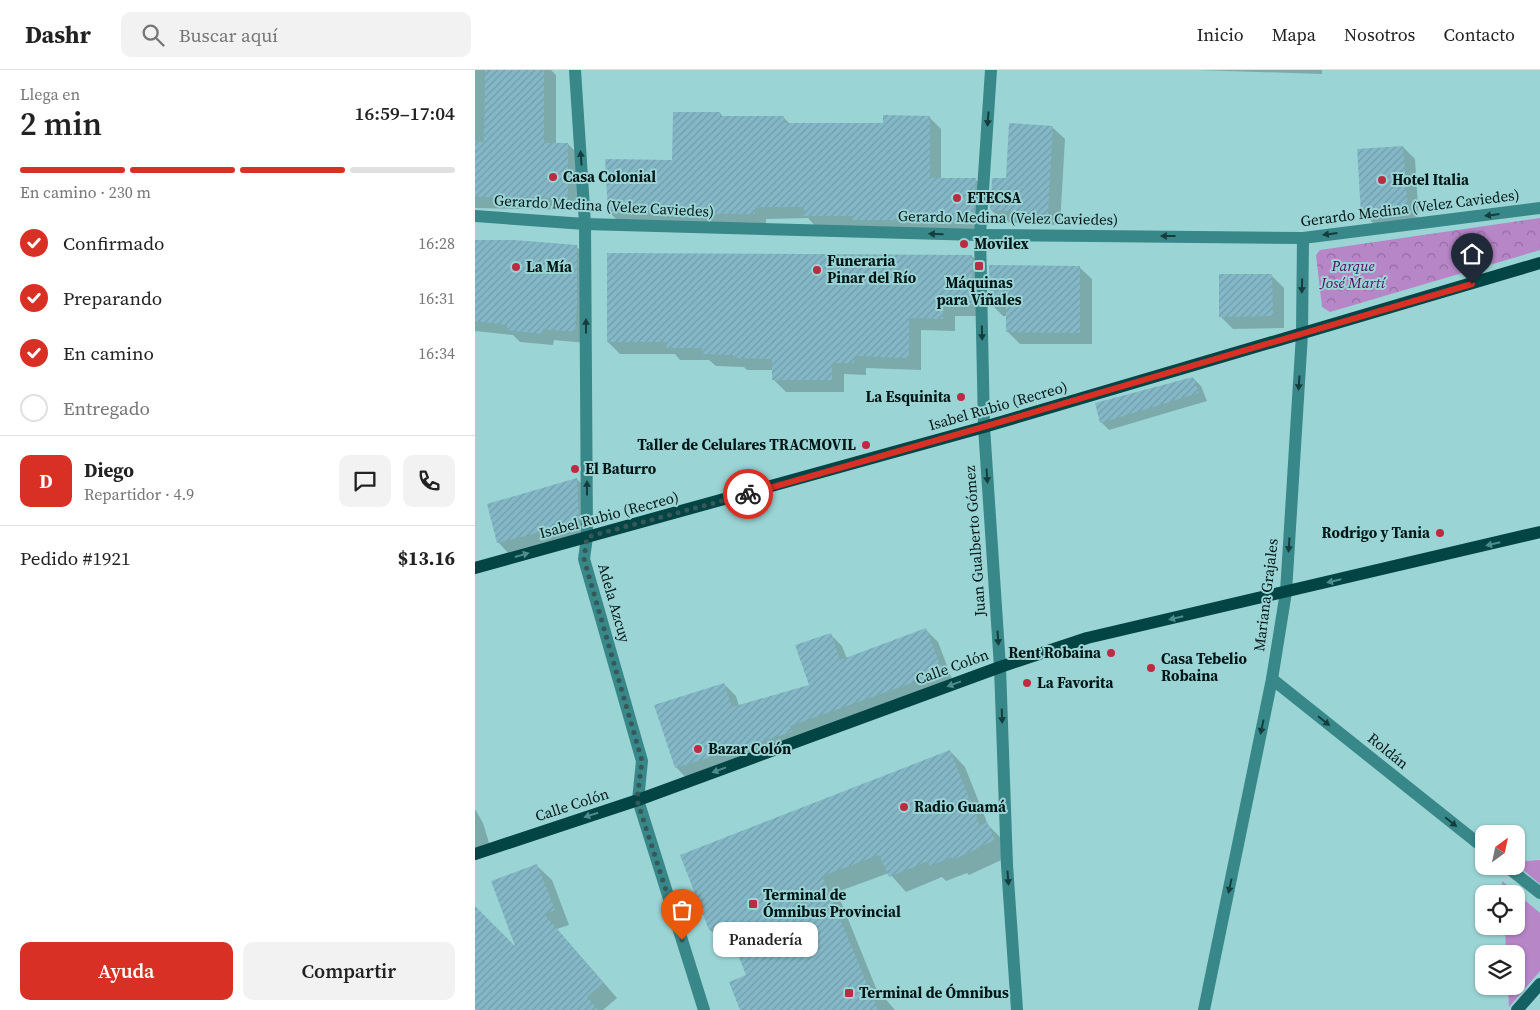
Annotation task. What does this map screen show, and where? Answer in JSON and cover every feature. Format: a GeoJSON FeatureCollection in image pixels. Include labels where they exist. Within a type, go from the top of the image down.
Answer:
{"type":"FeatureCollection","features":[{"type":"Feature","properties":{"kind":"main road","name":"Isabel Rubio (Recreo)"},"geometry":{"type":"LineString","coordinates":[[475,568],[785,484],[1534,265]]}},
{"type":"Feature","properties":{"kind":"main road","name":"Calle Colón"},"geometry":{"type":"LineString","coordinates":[[475,854],[637,800],[1000,667],[1087,638],[1540,532]]}},
{"type":"Feature","properties":{"kind":"main road"},"geometry":{"type":"LineString","coordinates":[[1517,1010],[1540,984]]}},
{"type":"Feature","properties":{"kind":"street","name":"Adela Azcuy"},"geometry":{"type":"LineString","coordinates":[[575,70],[585,224],[587,537],[584,559],[642,761],[637,800],[704,1010]]}},
{"type":"Feature","properties":{"kind":"street","name":"Juan Gualberto Gómez"},"geometry":{"type":"LineString","coordinates":[[991,70],[980,235],[983,427],[1000,667],[1007,865],[1017,1010]]}},
{"type":"Feature","properties":{"kind":"street","name":"Gerardo Medina (Velez Caviedes)"},"geometry":{"type":"LineString","coordinates":[[475,216],[585,224],[980,235],[1303,238],[1540,208]]}},
{"type":"Feature","properties":{"kind":"street","name":"Mariana Grajales"},"geometry":{"type":"LineString","coordinates":[[1204,1010],[1272,679],[1286,592],[1302,334],[1303,238]]}},
{"type":"Feature","properties":{"kind":"street","name":"Roldán"},"geometry":{"type":"LineString","coordinates":[[1272,679],[1475,841]]}},
{"type":"Feature","properties":{"kind":"street"},"geometry":{"type":"LineString","coordinates":[[1517,875],[1540,893]]}},
{"type":"Feature","properties":{"kind":"green space","name":"Parque José Martí"},"geometry":{"type":"Polygon","coordinates":[[[1540,218],[1540,250],[1330,312],[1322,307],[1316,255],[1320,250],[1540,218]]]}},
{"type":"Feature","properties":{"kind":"green space"},"geometry":{"type":"Polygon","coordinates":[[[1540,860],[1540,884],[1525,872],[1525,861],[1540,860]]]}},
{"type":"Feature","properties":{"kind":"green space"},"geometry":{"type":"Polygon","coordinates":[[[1525,900],[1540,913],[1540,971],[1525,988],[1525,945],[1506,945],[1505,935],[1525,935],[1525,900]]]}},
{"type":"Feature","properties":{"kind":"green space"},"geometry":{"type":"Polygon","coordinates":[[[1508,995],[1519,995],[1509,1007],[1508,995]]]}},
{"type":"Feature","properties":{"kind":"building"},"geometry":{"type":"Polygon","coordinates":[[[485,70],[544,70],[544,143],[568,143],[568,198],[475,197],[475,141],[484,142],[485,70]]]}},
{"type":"Feature","properties":{"kind":"building"},"geometry":{"type":"Polygon","coordinates":[[[673,112],[720,112],[720,116],[784,116],[784,123],[883,123],[883,115],[930,116],[930,178],[976,178],[973,218],[853,220],[853,216],[804,216],[804,207],[755,207],[755,214],[608,213],[605,159],[672,160],[673,112]]]}},
{"type":"Feature","properties":{"kind":"building"},"geometry":{"type":"Polygon","coordinates":[[[1009,123],[1053,126],[1048,214],[990,210],[992,178],[1006,178],[1009,123]]]}},
{"type":"Feature","properties":{"kind":"building","name":"Hotel Italia"},"geometry":{"type":"Polygon","coordinates":[[[1403,146],[1408,210],[1361,214],[1357,149],[1403,146]]]}},
{"type":"Feature","properties":{"kind":"building"},"geometry":{"type":"Polygon","coordinates":[[[475,240],[514,240],[577,245],[575,332],[543,329],[542,334],[507,330],[507,325],[475,321],[475,240]]]}},
{"type":"Feature","properties":{"kind":"building"},"geometry":{"type":"Polygon","coordinates":[[[607,253],[972,255],[973,304],[943,304],[943,319],[909,318],[909,358],[855,356],[854,363],[832,363],[832,380],[772,380],[772,359],[734,358],[734,355],[702,354],[702,348],[667,348],[666,342],[607,342],[607,253]]]}},
{"type":"Feature","properties":{"kind":"building"},"geometry":{"type":"Polygon","coordinates":[[[989,265],[1080,266],[1080,333],[1006,332],[1006,304],[990,304],[989,265]]]}},
{"type":"Feature","properties":{"kind":"building"},"geometry":{"type":"Polygon","coordinates":[[[1219,274],[1272,274],[1273,316],[1219,317],[1219,274]]]}},
{"type":"Feature","properties":{"kind":"building"},"geometry":{"type":"Polygon","coordinates":[[[1193,377],[1199,393],[1100,423],[1095,403],[1193,377]]]}},
{"type":"Feature","properties":{"kind":"building"},"geometry":{"type":"Polygon","coordinates":[[[577,478],[579,522],[497,543],[487,504],[577,478]]]}},
{"type":"Feature","properties":{"kind":"building"},"geometry":{"type":"Polygon","coordinates":[[[926,628],[943,672],[790,726],[792,732],[675,768],[654,705],[724,683],[732,707],[809,685],[795,645],[831,633],[840,660],[926,628]]]}},
{"type":"Feature","properties":{"kind":"building","name":"Terminal de Ómnibus Provincial"},"geometry":{"type":"Polygon","coordinates":[[[950,750],[980,826],[987,822],[995,840],[953,860],[952,857],[930,866],[928,861],[889,877],[879,855],[822,876],[878,1010],[740,1010],[729,982],[746,975],[726,924],[709,930],[680,855],[950,750]]]}},
{"type":"Feature","properties":{"kind":"building"},"geometry":{"type":"Polygon","coordinates":[[[537,864],[555,910],[544,914],[603,983],[587,997],[598,1010],[475,1010],[475,906],[515,946],[491,881],[537,864]]]}},
{"type":"Feature","properties":{"kind":"way so far"},"geometry":{"type":"LineString","coordinates":[[682,940],[637,800],[642,761],[584,559],[587,537],[748,494]]}},
{"type":"Feature","properties":{"kind":"place","name":"Casa Colonial"},"geometry":{"type":"Point","coordinates":[553,177]}},
{"type":"Feature","properties":{"kind":"place","name":"Hotel Italia"},"geometry":{"type":"Point","coordinates":[1382,180]}},
{"type":"Feature","properties":{"kind":"place","name":"ETECSA"},"geometry":{"type":"Point","coordinates":[957,198]}},
{"type":"Feature","properties":{"kind":"place","name":"Movilex"},"geometry":{"type":"Point","coordinates":[964,244]}},
{"type":"Feature","properties":{"kind":"place","name":"Máquinas para Viñales"},"geometry":{"type":"Point","coordinates":[979,266]}},
{"type":"Feature","properties":{"kind":"place","name":"La Mía"},"geometry":{"type":"Point","coordinates":[516,267]}},
{"type":"Feature","properties":{"kind":"place","name":"Funeraria Pinar del Río"},"geometry":{"type":"Point","coordinates":[817,270]}},
{"type":"Feature","properties":{"kind":"place","name":"La Esquinita"},"geometry":{"type":"Point","coordinates":[961,397]}},
{"type":"Feature","properties":{"kind":"place","name":"Taller de Celulares TRACMOVIL"},"geometry":{"type":"Point","coordinates":[866,445]}},
{"type":"Feature","properties":{"kind":"place","name":"El Baturro"},"geometry":{"type":"Point","coordinates":[575,469]}},
{"type":"Feature","properties":{"kind":"place","name":"Rodrigo y Tania"},"geometry":{"type":"Point","coordinates":[1440,533]}},
{"type":"Feature","properties":{"kind":"place","name":"Rent Robaina"},"geometry":{"type":"Point","coordinates":[1111,653]}},
{"type":"Feature","properties":{"kind":"place","name":"Casa Tebelio Robaina"},"geometry":{"type":"Point","coordinates":[1151,668]}},
{"type":"Feature","properties":{"kind":"place","name":"La Favorita"},"geometry":{"type":"Point","coordinates":[1027,683]}},
{"type":"Feature","properties":{"kind":"place","name":"Bazar Colón"},"geometry":{"type":"Point","coordinates":[698,749]}},
{"type":"Feature","properties":{"kind":"place","name":"Radio Guamá"},"geometry":{"type":"Point","coordinates":[904,807]}},
{"type":"Feature","properties":{"kind":"place","name":"Terminal de Ómnibus Provincial"},"geometry":{"type":"Point","coordinates":[753,904]}},
{"type":"Feature","properties":{"kind":"place","name":"Panadería"},"geometry":{"type":"Point","coordinates":[682,940]}},
{"type":"Feature","properties":{"kind":"place","name":"Terminal de Ómnibus"},"geometry":{"type":"Point","coordinates":[849,993]}},
{"type":"Feature","properties":{"kind":"route"},"geometry":{"type":"LineString","coordinates":[[748,494],[1472,284]]}}]}
